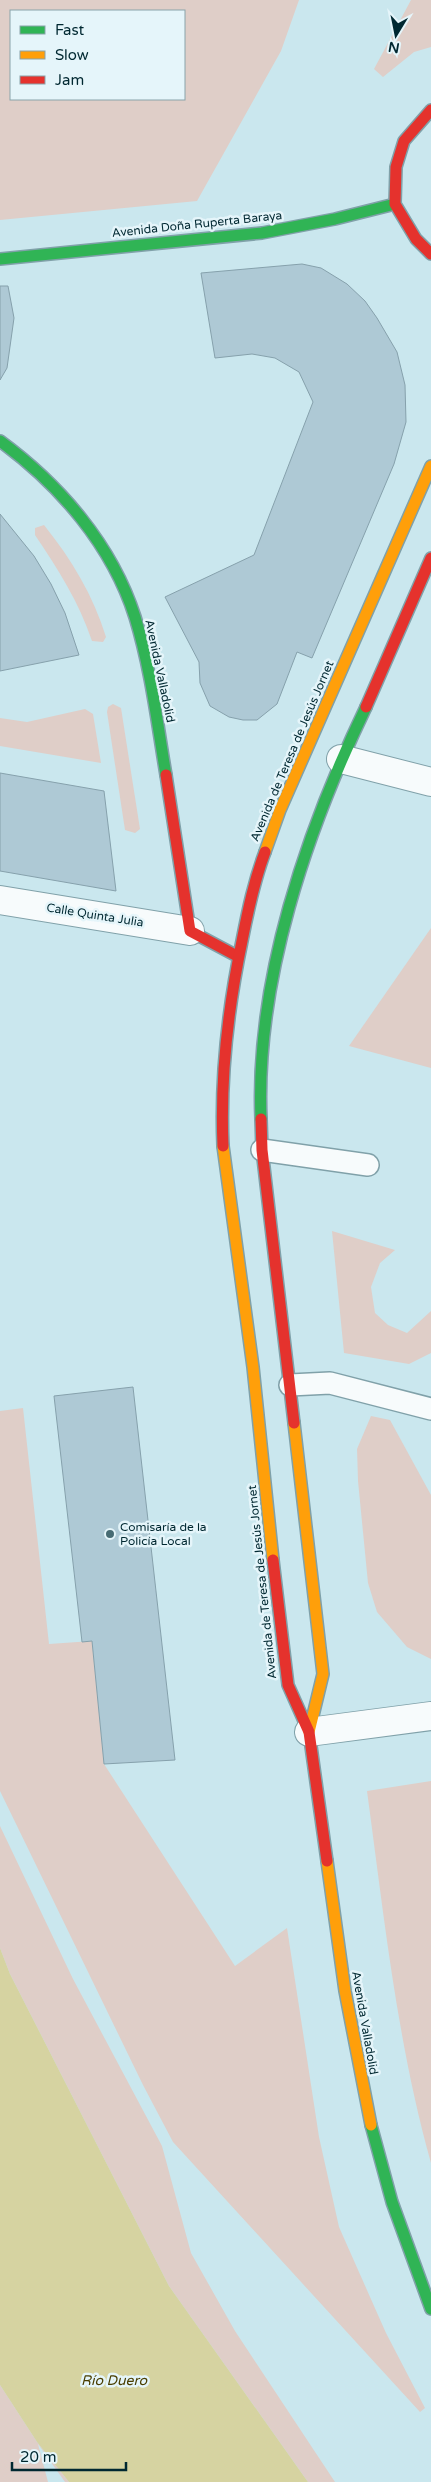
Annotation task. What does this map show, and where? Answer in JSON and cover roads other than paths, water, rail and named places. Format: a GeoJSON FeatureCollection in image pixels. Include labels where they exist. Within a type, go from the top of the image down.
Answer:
{"type":"FeatureCollection","features":[{"type":"Feature","properties":{"kind":"street"},"geometry":{"type":"LineString","coordinates":[[431,110],[404,142],[396,168],[395,204],[416,239],[431,254]]}},
{"type":"Feature","properties":{"kind":"street","name":"Avenida Doña Ruperta Baraya"},"geometry":{"type":"LineString","coordinates":[[0,259],[262,233],[335,219],[395,204]]}},
{"type":"Feature","properties":{"kind":"street","name":"Avenida Valladolid"},"geometry":{"type":"LineString","coordinates":[[0,441],[44,477],[88,527],[114,569],[134,614],[153,690],[190,931]]}},
{"type":"Feature","properties":{"kind":"street","name":"Avenida de Teresa de Jesús Jornet"},"geometry":{"type":"LineString","coordinates":[[310,1732],[288,1685],[282,1647],[253,1367],[224,1164],[222,1089],[226,1033],[237,956],[254,881],[280,810],[431,466]]}},
{"type":"Feature","properties":{"kind":"street"},"geometry":{"type":"LineString","coordinates":[[431,558],[376,686],[341,758],[286,914],[274,971],[266,1028],[260,1098],[262,1150],[323,1674],[310,1732],[431,1716]]}},
{"type":"Feature","properties":{"kind":"street"},"geometry":{"type":"LineString","coordinates":[[341,758],[431,782]]}},
{"type":"Feature","properties":{"kind":"street","name":"Calle Quinta Julia"},"geometry":{"type":"LineString","coordinates":[[0,900],[190,931]]}},
{"type":"Feature","properties":{"kind":"street"},"geometry":{"type":"LineString","coordinates":[[190,931],[237,956]]}},
{"type":"Feature","properties":{"kind":"street","name":"Avenida Valladolid"},"geometry":{"type":"LineString","coordinates":[[310,1732],[345,1992],[366,2106],[392,2202],[431,2309]]}},
{"type":"Feature","properties":{"kind":"lane"},"geometry":{"type":"LineString","coordinates":[[262,1150],[368,1165]]}},
{"type":"Feature","properties":{"kind":"lane"},"geometry":{"type":"LineString","coordinates":[[290,1386],[330,1383],[431,1409]]}},
{"type":"Feature","properties":{"kind":"water","name":"Río Duero"},"geometry":{"type":"Polygon","coordinates":[[[0,1948],[10,1974],[169,2286],[308,2482],[69,2482],[37,2442],[0,2385],[0,1948]]]}},
{"type":"Feature","properties":{"kind":"place","name":"Comisaría de la Policía Local"},"geometry":{"type":"Point","coordinates":[110,1534]}}]}
